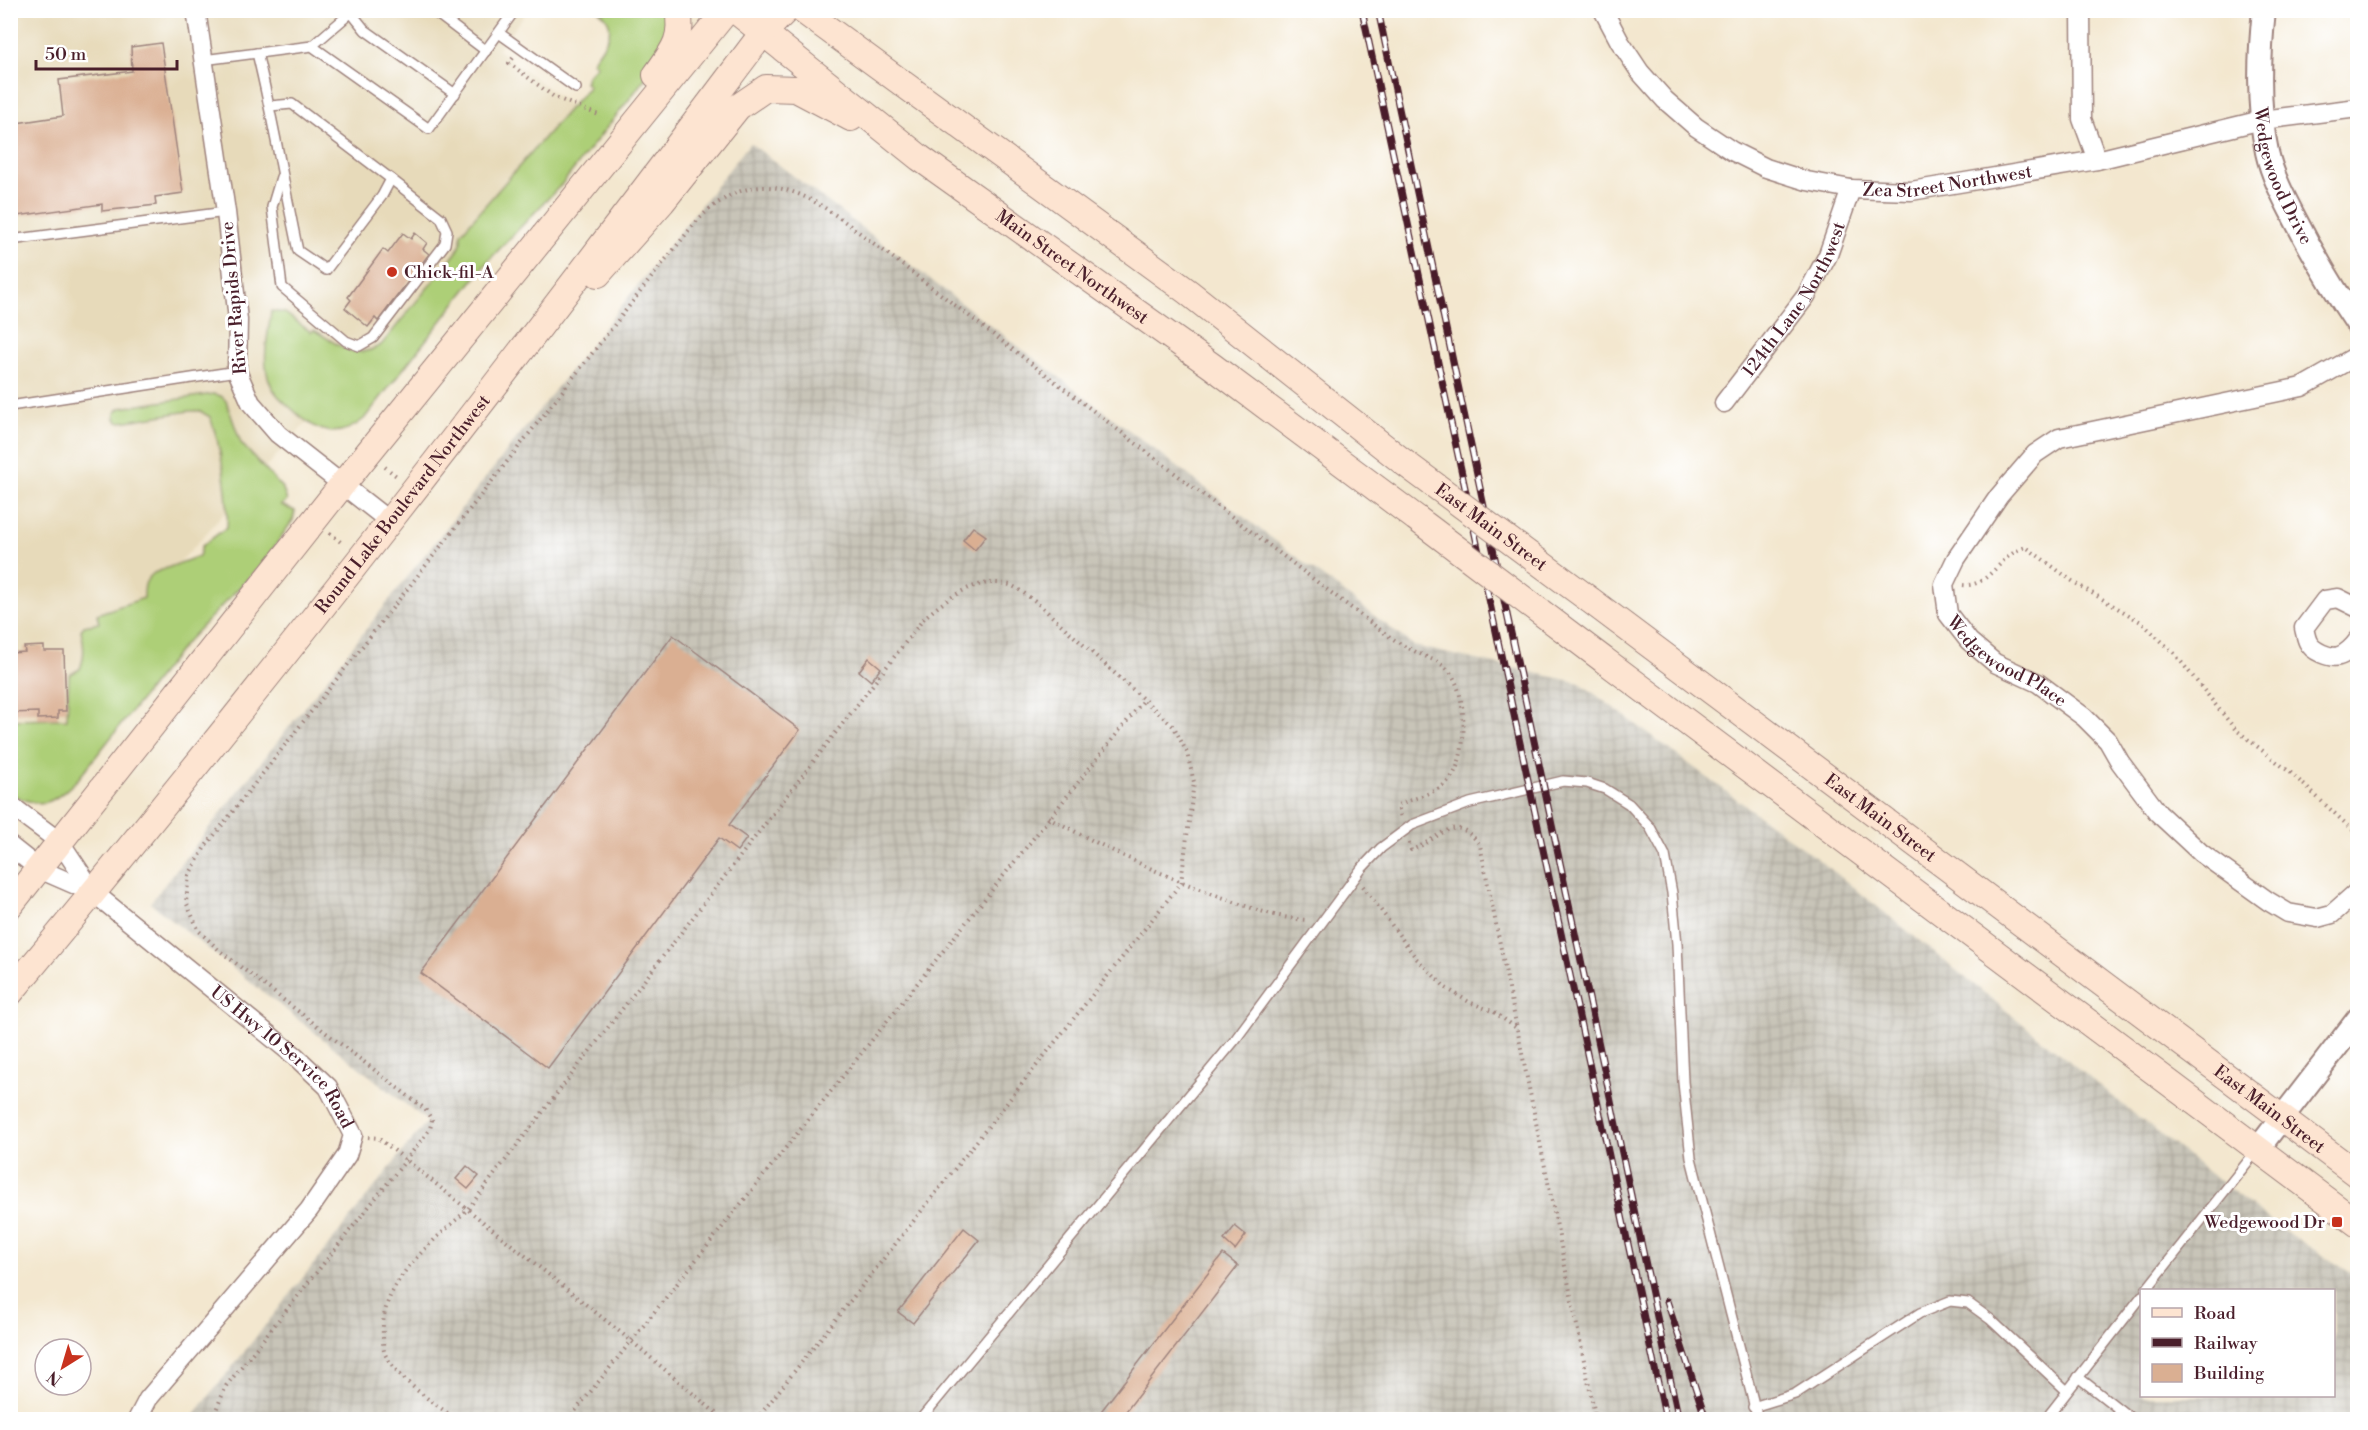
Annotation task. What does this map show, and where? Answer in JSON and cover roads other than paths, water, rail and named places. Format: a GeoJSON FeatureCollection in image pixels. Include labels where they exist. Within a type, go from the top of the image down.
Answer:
{"type":"FeatureCollection","features":[{"type":"Feature","properties":{"kind":"main road"},"geometry":{"type":"LineString","coordinates":[[612,152],[623,122],[678,42],[681,24],[678,10]]}},
{"type":"Feature","properties":{"kind":"main road"},"geometry":{"type":"LineString","coordinates":[[10,905],[342,485],[727,10]]}},
{"type":"Feature","properties":{"kind":"main road","name":"Main Street Northwest"},"geometry":{"type":"LineString","coordinates":[[735,10],[762,34],[920,158],[1203,359],[1416,518]]}},
{"type":"Feature","properties":{"kind":"main road","name":"Round Lake Boulevard Northwest"},"geometry":{"type":"LineString","coordinates":[[10,993],[94,893],[389,521],[762,34],[786,10]]}},
{"type":"Feature","properties":{"kind":"main road","name":"East Main Street"},"geometry":{"type":"LineString","coordinates":[[802,10],[1188,292],[1402,461],[2358,1175]]}},
{"type":"Feature","properties":{"kind":"main road"},"geometry":{"type":"LineString","coordinates":[[558,302],[601,272],[662,202],[738,107],[766,88],[796,89],[856,121],[880,126]]}},
{"type":"Feature","properties":{"kind":"main road","name":"East Main Street"},"geometry":{"type":"LineString","coordinates":[[1416,518],[2358,1224]]}},
{"type":"Feature","properties":{"kind":"street","name":"River Rapids Drive"},"geometry":{"type":"LineString","coordinates":[[196,10],[226,212],[238,320],[237,371],[250,403],[278,434],[389,521]]}},
{"type":"Feature","properties":{"kind":"street","name":"Zea Street Northwest"},"geometry":{"type":"LineString","coordinates":[[1603,10],[1620,42],[1640,72],[1665,100],[1696,128],[1732,151],[1766,168],[1807,181],[1851,189],[1911,192],[2097,160],[2262,120],[2358,108]]}},
{"type":"Feature","properties":{"kind":"street"},"geometry":{"type":"LineString","coordinates":[[2081,10],[2082,119],[2097,160]]}},
{"type":"Feature","properties":{"kind":"street","name":"Wedgewood Drive"},"geometry":{"type":"LineString","coordinates":[[2264,10],[2260,51],[2262,120],[2267,153],[2280,190],[2322,271],[2358,326]]}},
{"type":"Feature","properties":{"kind":"street","name":"124th Lane Northwest"},"geometry":{"type":"LineString","coordinates":[[1724,403],[1806,296],[1828,255],[1851,189]]}},
{"type":"Feature","properties":{"kind":"street","name":"Wedgewood Place"},"geometry":{"type":"LineString","coordinates":[[2358,355],[2332,372],[2302,387],[2059,438],[2035,454],[1999,496],[1956,559],[1944,584],[1948,614],[1969,641],[1995,663],[2038,683],[2084,717],[2108,741],[2158,813],[2201,853],[2278,907],[2288,913],[2303,917],[2316,918],[2332,914],[2358,891]]}},
{"type":"Feature","properties":{"kind":"street"},"geometry":{"type":"LineString","coordinates":[[2358,608],[2338,598],[2325,600],[2304,628],[2308,644],[2318,652],[2331,656],[2339,656],[2354,646],[2358,640]]}},
{"type":"Feature","properties":{"kind":"street"},"geometry":{"type":"LineString","coordinates":[[10,805],[60,842],[94,893]]}},
{"type":"Feature","properties":{"kind":"street"},"geometry":{"type":"LineString","coordinates":[[10,846],[39,868],[94,893]]}},
{"type":"Feature","properties":{"kind":"street","name":"US Hwy 10 Service Road"},"geometry":{"type":"LineString","coordinates":[[94,893],[295,1056],[328,1087],[352,1135],[346,1155],[309,1210],[148,1399],[137,1419]]}},
{"type":"Feature","properties":{"kind":"street"},"geometry":{"type":"LineString","coordinates":[[2257,1150],[2358,1019]]}},
{"type":"Feature","properties":{"kind":"lane"},"geometry":{"type":"LineString","coordinates":[[432,10],[486,51]]}},
{"type":"Feature","properties":{"kind":"lane"},"geometry":{"type":"LineString","coordinates":[[312,46],[429,129],[515,10]]}},
{"type":"Feature","properties":{"kind":"lane"},"geometry":{"type":"LineString","coordinates":[[203,60],[312,46],[352,12],[366,30],[455,94]]}},
{"type":"Feature","properties":{"kind":"lane"},"geometry":{"type":"LineString","coordinates":[[499,33],[576,88]]}},
{"type":"Feature","properties":{"kind":"lane"},"geometry":{"type":"LineString","coordinates":[[257,53],[270,106],[281,174],[298,251],[327,270],[382,196],[391,179]]}},
{"type":"Feature","properties":{"kind":"lane"},"geometry":{"type":"LineString","coordinates":[[270,106],[292,104],[441,218],[447,231],[445,244],[373,338],[359,346],[346,341],[282,287],[272,207],[281,174]]}},
{"type":"Feature","properties":{"kind":"lane"},"geometry":{"type":"LineString","coordinates":[[10,240],[226,212]]}},
{"type":"Feature","properties":{"kind":"lane"},"geometry":{"type":"LineString","coordinates":[[10,406],[237,371]]}},
{"type":"Feature","properties":{"kind":"lane"},"geometry":{"type":"LineString","coordinates":[[922,1419],[1236,1040],[1357,876],[1381,849],[1412,825],[1470,804],[1563,781],[1587,783],[1605,789],[1629,804],[1650,827],[1665,855],[1672,893],[1677,944],[1683,1082],[1691,1158],[1753,1407],[1758,1419]]}},
{"type":"Feature","properties":{"kind":"lane"},"geometry":{"type":"LineString","coordinates":[[2147,1289],[2257,1150]]}},
{"type":"Feature","properties":{"kind":"lane"},"geometry":{"type":"LineString","coordinates":[[2045,1419],[2140,1299]]}},
{"type":"Feature","properties":{"kind":"lane"},"geometry":{"type":"LineString","coordinates":[[1753,1407],[1795,1395],[1920,1312],[1950,1301],[1968,1303],[1990,1319],[2067,1391]]}},
{"type":"Feature","properties":{"kind":"lane"},"geometry":{"type":"LineString","coordinates":[[2078,1377],[2133,1419]]}},
{"type":"Feature","properties":{"kind":"lane"},"geometry":{"type":"LineString","coordinates":[[2112,1419],[2120,1410]]}},
{"type":"Feature","properties":{"kind":"railway"},"geometry":{"type":"LineString","coordinates":[[1362,10],[1666,1420]]}},
{"type":"Feature","properties":{"kind":"railway"},"geometry":{"type":"LineString","coordinates":[[1378,10],[1679,1420]]}},
{"type":"Feature","properties":{"kind":"railway"},"geometry":{"type":"LineString","coordinates":[[1667,1301],[1706,1420]]}},
{"type":"Feature","properties":{"kind":"place","name":"Chick-fil-A"},"geometry":{"type":"Point","coordinates":[392,272]}},
{"type":"Feature","properties":{"kind":"place","name":"Wedgewood Dr"},"geometry":{"type":"Point","coordinates":[2337,1222]}}]}
